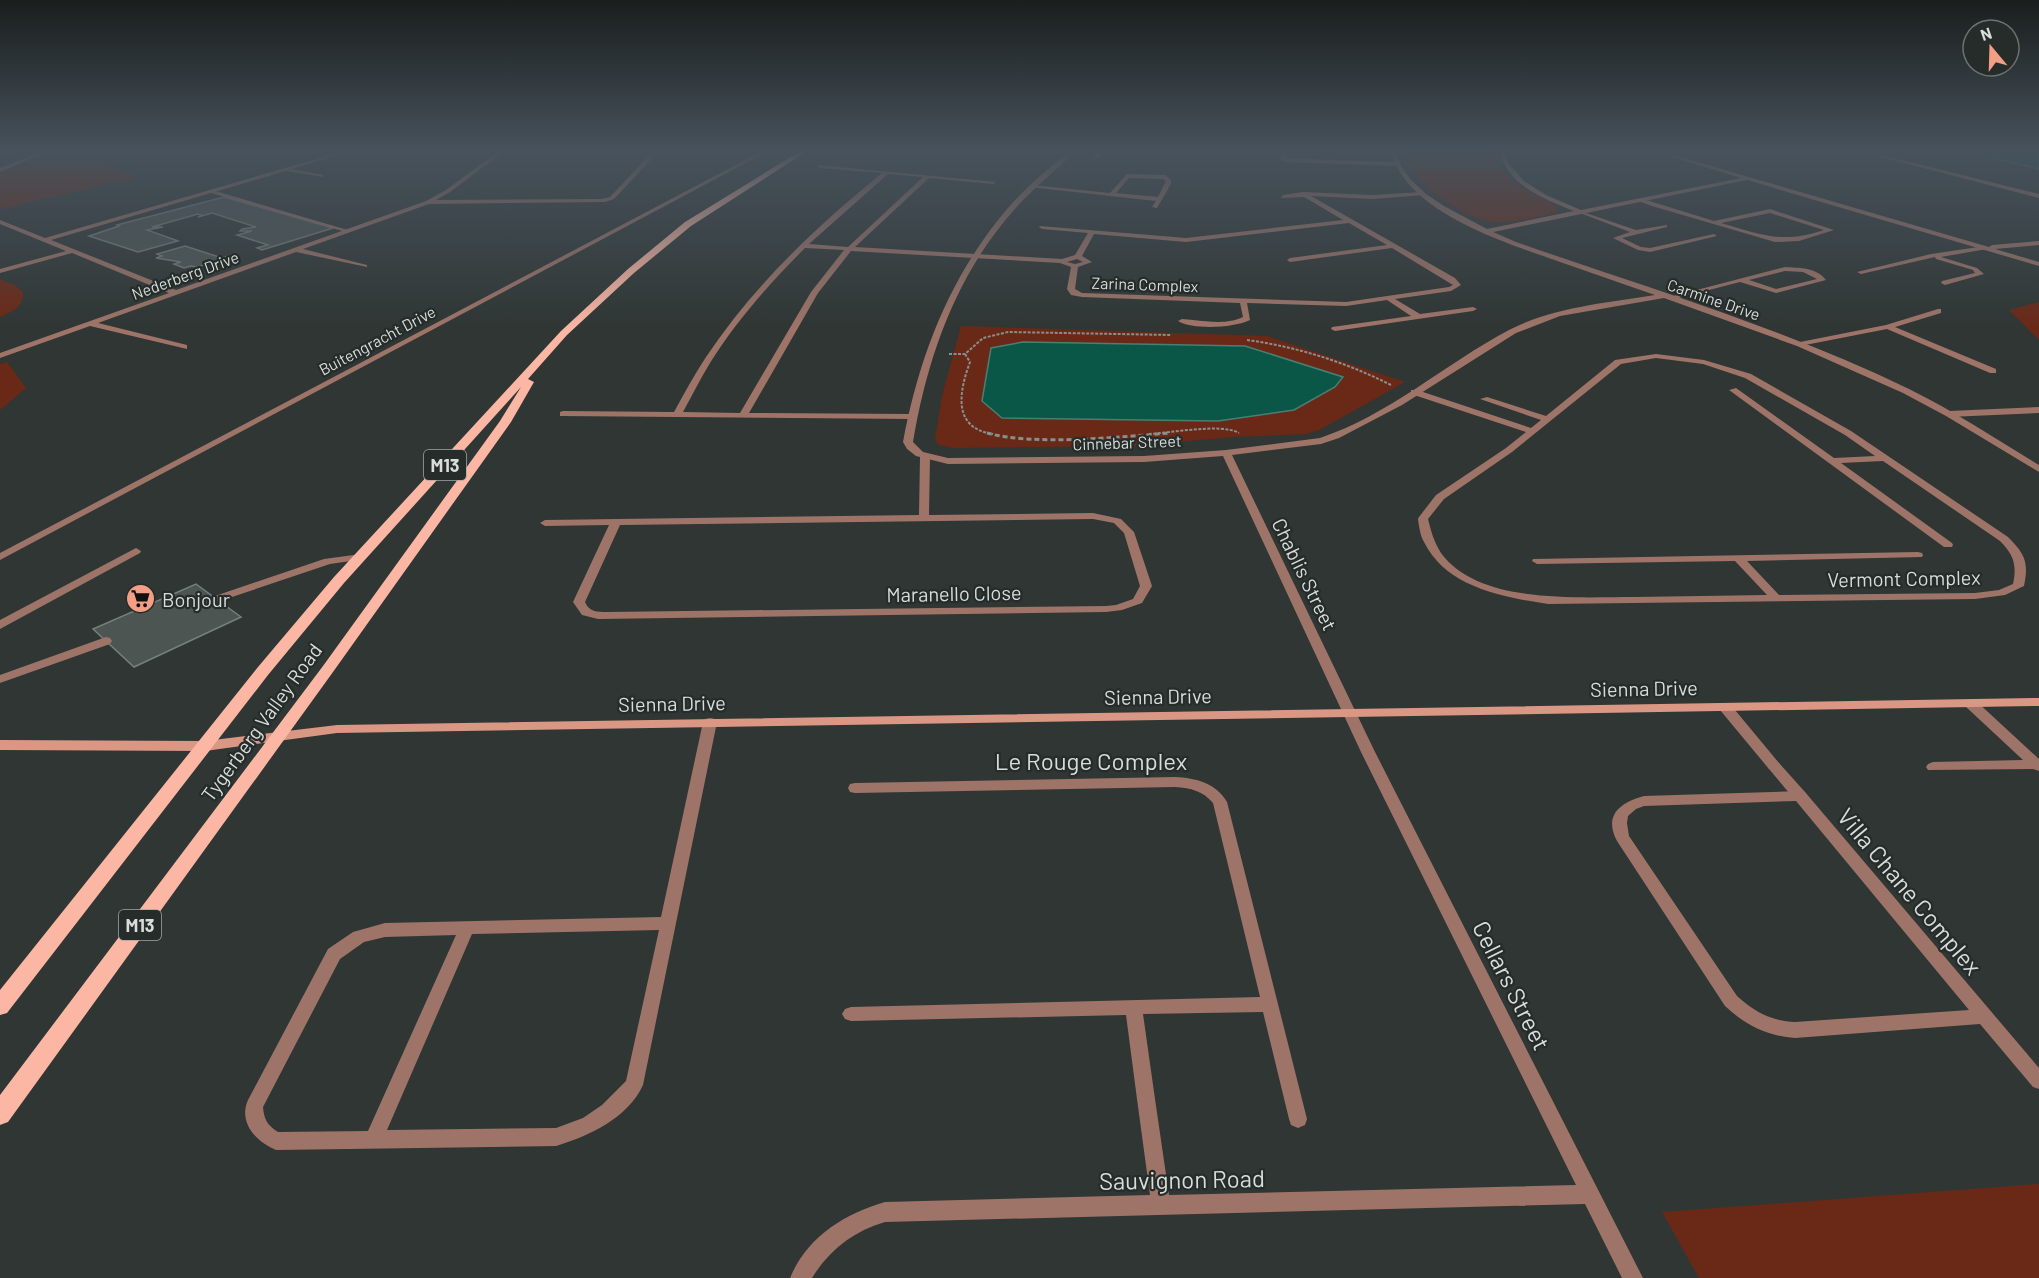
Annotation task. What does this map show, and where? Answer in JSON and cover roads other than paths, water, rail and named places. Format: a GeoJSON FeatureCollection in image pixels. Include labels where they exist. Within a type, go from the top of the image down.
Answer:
{"type":"FeatureCollection","features":[{"type":"Feature","properties":{"kind":"main road","name":"Tygerberg Valley Road"},"geometry":{"type":"LineString","coordinates":[[0,1006],[263,671],[361,557],[550,349],[632,271],[688,224],[710,210]]}},
{"type":"Feature","properties":{"kind":"main road","name":"Tygerberg Valley Road"},"geometry":{"type":"LineString","coordinates":[[0,1114],[505,422],[550,349]]}},
{"type":"Feature","properties":{"kind":"street"},"geometry":{"type":"LineString","coordinates":[[44,240],[147,210]]}},
{"type":"Feature","properties":{"kind":"street"},"geometry":{"type":"LineString","coordinates":[[274,210],[348,231]]}},
{"type":"Feature","properties":{"kind":"street","name":"Nederberg Drive"},"geometry":{"type":"LineString","coordinates":[[0,356],[407,210]]}},
{"type":"Feature","properties":{"kind":"street","name":"Buitengracht Drive"},"geometry":{"type":"LineString","coordinates":[[0,557],[655,210]]}},
{"type":"Feature","properties":{"kind":"street"},"geometry":{"type":"LineString","coordinates":[[678,415],[715,348],[802,246],[840,210]]}},
{"type":"Feature","properties":{"kind":"street"},"geometry":{"type":"LineString","coordinates":[[743,416],[815,292],[849,249],[892,210]]}},
{"type":"Feature","properties":{"kind":"street"},"geometry":{"type":"LineString","coordinates":[[924,519],[925,457],[914,451],[908,442],[911,417],[922,374],[948,303],[974,257],[1010,210]]}},
{"type":"Feature","properties":{"kind":"street","name":"Zarina Complex"},"geometry":{"type":"LineString","coordinates":[[1092,231],[1078,257],[1089,262],[1075,266],[1071,289],[1077,294],[1346,304],[1451,289],[1457,285],[1330,210]]}},
{"type":"Feature","properties":{"kind":"street","name":"Carmine Drive"},"geometry":{"type":"LineString","coordinates":[[1449,210],[1486,231],[1514,243],[1800,344],[1890,384],[1949,414],[2039,469]]}},
{"type":"Feature","properties":{"kind":"street"},"geometry":{"type":"LineString","coordinates":[[1576,210],[1636,232]]}},
{"type":"Feature","properties":{"kind":"street"},"geometry":{"type":"LineString","coordinates":[[1486,231],[1593,210]]}},
{"type":"Feature","properties":{"kind":"street"},"geometry":{"type":"LineString","coordinates":[[1671,210],[1713,223],[1776,241],[1792,240],[1831,230],[1770,211],[1713,223]]}},
{"type":"Feature","properties":{"kind":"street"},"geometry":{"type":"LineString","coordinates":[[1856,210],[2039,264]]}},
{"type":"Feature","properties":{"kind":"street"},"geometry":{"type":"LineString","coordinates":[[1042,227],[1186,240],[1349,221]]}},
{"type":"Feature","properties":{"kind":"street"},"geometry":{"type":"LineString","coordinates":[[0,222],[176,292]]}},
{"type":"Feature","properties":{"kind":"street"},"geometry":{"type":"LineString","coordinates":[[1665,226],[1616,238],[1640,249],[1650,250],[1714,236]]}},
{"type":"Feature","properties":{"kind":"street"},"geometry":{"type":"LineString","coordinates":[[1861,272],[1931,256],[2039,243]]}},
{"type":"Feature","properties":{"kind":"street"},"geometry":{"type":"LineString","coordinates":[[802,246],[1063,261],[1078,257]]}},
{"type":"Feature","properties":{"kind":"street"},"geometry":{"type":"LineString","coordinates":[[1290,260],[1394,246]]}},
{"type":"Feature","properties":{"kind":"street"},"geometry":{"type":"LineString","coordinates":[[296,250],[365,266]]}},
{"type":"Feature","properties":{"kind":"street"},"geometry":{"type":"LineString","coordinates":[[0,271],[73,251]]}},
{"type":"Feature","properties":{"kind":"street"},"geometry":{"type":"LineString","coordinates":[[1931,256],[1975,269],[1980,274],[1945,284]]}},
{"type":"Feature","properties":{"kind":"street"},"geometry":{"type":"LineString","coordinates":[[1063,261],[1075,266]]}},
{"type":"Feature","properties":{"kind":"street","name":"Cinnebar Street"},"geometry":{"type":"LineString","coordinates":[[925,457],[948,461],[1132,459],[1226,453],[1321,441],[1378,414],[1513,331],[1549,317],[1667,297],[1740,280],[1792,268],[1818,275],[1822,280],[1776,291],[1740,280]]}},
{"type":"Feature","properties":{"kind":"street"},"geometry":{"type":"LineString","coordinates":[[1388,298],[1419,317]]}},
{"type":"Feature","properties":{"kind":"street","name":"Zarina Complex"},"geometry":{"type":"LineString","coordinates":[[1182,321],[1228,323],[1244,321],[1247,318],[1243,301]]}},
{"type":"Feature","properties":{"kind":"street"},"geometry":{"type":"LineString","coordinates":[[1335,329],[1473,309]]}},
{"type":"Feature","properties":{"kind":"street"},"geometry":{"type":"LineString","coordinates":[[1800,344],[1887,327],[1938,311]]}},
{"type":"Feature","properties":{"kind":"street"},"geometry":{"type":"LineString","coordinates":[[90,324],[184,347]]}},
{"type":"Feature","properties":{"kind":"street"},"geometry":{"type":"LineString","coordinates":[[1887,327],[1993,371]]}},
{"type":"Feature","properties":{"kind":"street","name":"Vermont Complex"},"geometry":{"type":"LineString","coordinates":[[1641,357],[1688,359],[1720,366],[1748,376],[1848,433],[2004,539],[2020,554],[2021,570],[2018,586],[2001,593],[1975,596],[1548,601],[1491,589],[1454,572],[1430,545],[1425,534],[1423,519],[1440,497],[1509,450],[1532,431],[1618,362],[1641,357]]}},
{"type":"Feature","properties":{"kind":"street"},"geometry":{"type":"LineString","coordinates":[[1732,390],[1948,545]]}},
{"type":"Feature","properties":{"kind":"street"},"geometry":{"type":"LineString","coordinates":[[1414,392],[1532,431]]}},
{"type":"Feature","properties":{"kind":"street"},"geometry":{"type":"LineString","coordinates":[[1484,399],[1547,419]]}},
{"type":"Feature","properties":{"kind":"street"},"geometry":{"type":"LineString","coordinates":[[1949,414],[2039,410]]}},
{"type":"Feature","properties":{"kind":"street"},"geometry":{"type":"LineString","coordinates":[[563,414],[911,417]]}},
{"type":"Feature","properties":{"kind":"street","name":"Chablis Street"},"geometry":{"type":"LineString","coordinates":[[1226,453],[1350,712]]}},
{"type":"Feature","properties":{"kind":"street"},"geometry":{"type":"LineString","coordinates":[[1832,461],[1887,458]]}},
{"type":"Feature","properties":{"kind":"street","name":"Maranello Close"},"geometry":{"type":"LineString","coordinates":[[545,523],[616,522],[924,519],[1093,516],[1109,518],[1124,526],[1129,532],[1146,591],[1138,601],[1106,609],[607,616],[590,614],[579,602],[616,522]]}},
{"type":"Feature","properties":{"kind":"street"},"geometry":{"type":"LineString","coordinates":[[0,626],[136,551]]}},
{"type":"Feature","properties":{"kind":"street"},"geometry":{"type":"LineString","coordinates":[[1537,561],[1918,555]]}},
{"type":"Feature","properties":{"kind":"street"},"geometry":{"type":"LineString","coordinates":[[216,598],[328,561],[361,557]]}},
{"type":"Feature","properties":{"kind":"street"},"geometry":{"type":"LineString","coordinates":[[1738,558],[1776,598]]}},
{"type":"Feature","properties":{"kind":"street"},"geometry":{"type":"LineString","coordinates":[[0,679],[106,641]]}},
{"type":"Feature","properties":{"kind":"street","name":"Sienna Drive"},"geometry":{"type":"LineString","coordinates":[[205,746],[337,729],[2039,702]]}},
{"type":"Feature","properties":{"kind":"street"},"geometry":{"type":"LineString","coordinates":[[1970,703],[2038,765]]}},
{"type":"Feature","properties":{"kind":"street","name":"Villa Chane Complex"},"geometry":{"type":"LineString","coordinates":[[1725,707],[2039,1081]]}},
{"type":"Feature","properties":{"kind":"street","name":"Cellars Street"},"geometry":{"type":"LineString","coordinates":[[1350,712],[1634,1278]]}},
{"type":"Feature","properties":{"kind":"street"},"geometry":{"type":"LineString","coordinates":[[668,923],[373,932],[346,944],[334,954],[254,1106],[258,1129],[276,1141],[556,1137],[596,1122],[618,1106],[634,1085],[710,723]]}},
{"type":"Feature","properties":{"kind":"street","name":"Tygerberg Valley Road"},"geometry":{"type":"LineString","coordinates":[[0,745],[205,746]]}},
{"type":"Feature","properties":{"kind":"street"},"geometry":{"type":"LineString","coordinates":[[1933,767],[2038,765]]}},
{"type":"Feature","properties":{"kind":"street","name":"Le Rouge Complex"},"geometry":{"type":"LineString","coordinates":[[855,788],[1175,782],[1201,786],[1212,792],[1220,802],[1298,1119]]}},
{"type":"Feature","properties":{"kind":"street"},"geometry":{"type":"LineString","coordinates":[[1800,796],[1644,801],[1624,809],[1619,817],[1618,826],[1622,837],[1731,1001],[1744,1013],[1761,1023],[1779,1029],[1795,1030],[1984,1016]]}},
{"type":"Feature","properties":{"kind":"street"},"geometry":{"type":"LineString","coordinates":[[373,1140],[467,928]]}},
{"type":"Feature","properties":{"kind":"street"},"geometry":{"type":"LineString","coordinates":[[851,1014],[1270,1004]]}},
{"type":"Feature","properties":{"kind":"street"},"geometry":{"type":"LineString","coordinates":[[1134,1007],[1161,1205]]}},
{"type":"Feature","properties":{"kind":"street","name":"Sauvignon Road"},"geometry":{"type":"LineString","coordinates":[[800,1278],[811,1259],[825,1243],[863,1217],[885,1212],[1591,1194]]}},
{"type":"Feature","properties":{"kind":"place","name":"Bonjour"},"geometry":{"type":"Point","coordinates":[141,599]}}]}
